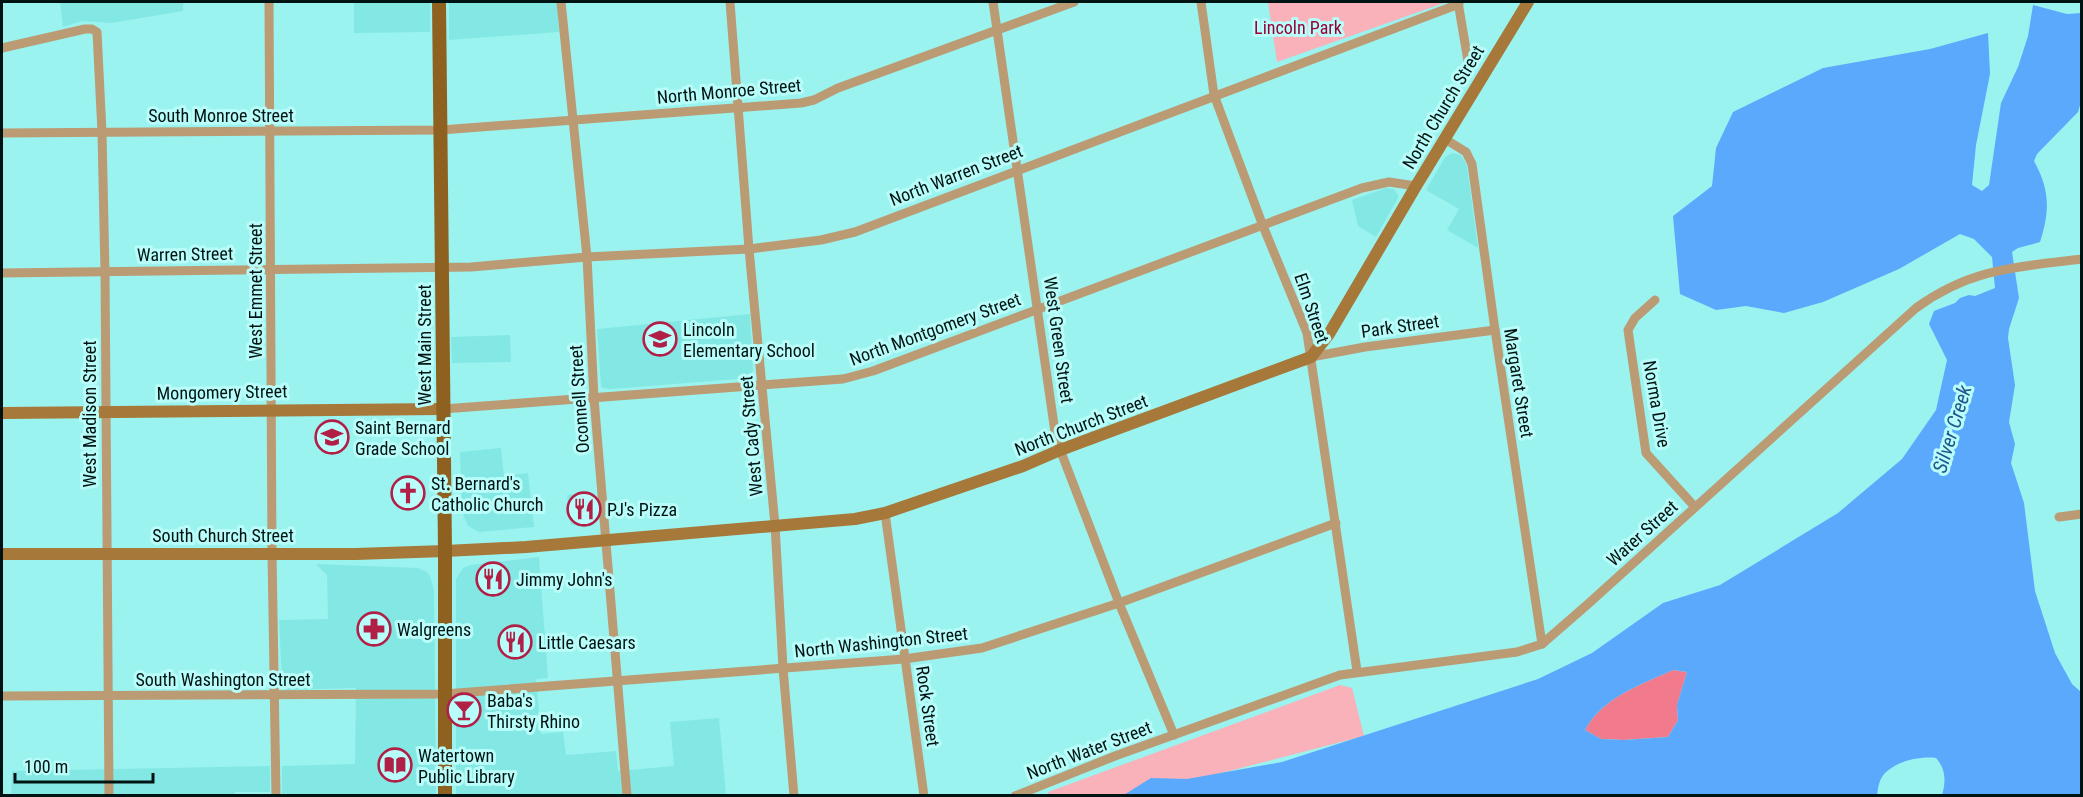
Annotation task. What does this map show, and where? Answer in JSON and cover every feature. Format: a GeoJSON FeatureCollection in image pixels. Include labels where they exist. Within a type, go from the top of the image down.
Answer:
{"type":"FeatureCollection","features":[{"type":"Feature","properties":{"kind":"main road","name":"West Main Street"},"geometry":{"type":"LineString","coordinates":[[439,2],[445,551],[445,795]]}},
{"type":"Feature","properties":{"kind":"main road","name":"North Church Street"},"geometry":{"type":"LineString","coordinates":[[445,551],[855,519],[885,513],[1023,466],[1060,450],[1311,357],[1329,334],[1527,2]]}},
{"type":"Feature","properties":{"kind":"main road","name":"Mongomery Street"},"geometry":{"type":"LineString","coordinates":[[2,413],[443,409]]}},
{"type":"Feature","properties":{"kind":"main road","name":"South Church Street"},"geometry":{"type":"LineString","coordinates":[[2,554],[356,554],[445,551]]}},
{"type":"Feature","properties":{"kind":"street","name":"West Emmet Street"},"geometry":{"type":"LineString","coordinates":[[269,2],[272,553],[276,795]]}},
{"type":"Feature","properties":{"kind":"street","name":"Oconnell Street"},"geometry":{"type":"LineString","coordinates":[[561,2],[587,257],[594,398],[627,795]]}},
{"type":"Feature","properties":{"kind":"street","name":"West Cady Street"},"geometry":{"type":"LineString","coordinates":[[730,2],[749,249],[776,525],[783,668],[794,795]]}},
{"type":"Feature","properties":{"kind":"street","name":"West Green Street"},"geometry":{"type":"LineString","coordinates":[[993,2],[1056,439],[1119,603],[1174,735]]}},
{"type":"Feature","properties":{"kind":"street","name":"North Monroe Street"},"geometry":{"type":"LineString","coordinates":[[441,130],[738,109],[814,100],[838,88],[1074,2]]}},
{"type":"Feature","properties":{"kind":"street","name":"Elm Street"},"geometry":{"type":"LineString","coordinates":[[1201,2],[1214,95],[1263,226],[1307,333],[1357,671]]}},
{"type":"Feature","properties":{"kind":"street","name":"North Warren Street"},"geometry":{"type":"LineString","coordinates":[[442,268],[587,257],[749,249],[821,240],[855,232],[1458,3]]}},
{"type":"Feature","properties":{"kind":"street"},"geometry":{"type":"LineString","coordinates":[[1458,3],[1468,61]]}},
{"type":"Feature","properties":{"kind":"street","name":"West Madison Street"},"geometry":{"type":"LineString","coordinates":[[2,48],[85,29],[98,32],[105,272],[109,795]]}},
{"type":"Feature","properties":{"kind":"street","name":"South Monroe Street"},"geometry":{"type":"LineString","coordinates":[[2,133],[441,130]]}},
{"type":"Feature","properties":{"kind":"street","name":"Margaret Street"},"geometry":{"type":"LineString","coordinates":[[1445,139],[1466,152],[1472,165],[1542,644]]}},
{"type":"Feature","properties":{"kind":"street","name":"North Montgomery Street"},"geometry":{"type":"LineString","coordinates":[[443,409],[843,379],[1373,184],[1398,182],[1416,186]]}},
{"type":"Feature","properties":{"kind":"street","name":"Water Street"},"geometry":{"type":"LineString","coordinates":[[1174,735],[1340,675],[1517,652],[1542,644],[1916,308],[1947,287],[1974,276],[2082,259]]}},
{"type":"Feature","properties":{"kind":"street","name":"Warren Street"},"geometry":{"type":"LineString","coordinates":[[2,273],[442,268]]}},
{"type":"Feature","properties":{"kind":"street","name":"Norma Drive"},"geometry":{"type":"LineString","coordinates":[[1655,300],[1635,318],[1628,330],[1646,453],[1695,507]]}},
{"type":"Feature","properties":{"kind":"street","name":"Park Street"},"geometry":{"type":"LineString","coordinates":[[1311,357],[1365,347],[1495,330]]}},
{"type":"Feature","properties":{"kind":"street","name":"Rock Street"},"geometry":{"type":"LineString","coordinates":[[885,513],[924,795]]}},
{"type":"Feature","properties":{"kind":"street"},"geometry":{"type":"LineString","coordinates":[[2059,517],[2082,514]]}},
{"type":"Feature","properties":{"kind":"street","name":"North Washington Street"},"geometry":{"type":"LineString","coordinates":[[444,694],[904,659],[981,648],[1119,603],[1336,523]]}},
{"type":"Feature","properties":{"kind":"street","name":"South Washington Street"},"geometry":{"type":"LineString","coordinates":[[2,696],[444,694]]}},
{"type":"Feature","properties":{"kind":"street","name":"North Water Street"},"geometry":{"type":"LineString","coordinates":[[1015,795],[1174,735]]}},
{"type":"Feature","properties":{"kind":"shaded area"},"geometry":{"type":"Polygon","coordinates":[[[60,2],[183,2],[183,11],[111,23],[82,21],[63,27],[60,2]]]}},
{"type":"Feature","properties":{"kind":"shaded area"},"geometry":{"type":"Polygon","coordinates":[[[354,2],[430,2],[430,32],[354,33],[354,2]]]}},
{"type":"Feature","properties":{"kind":"shaded area"},"geometry":{"type":"Polygon","coordinates":[[[449,2],[557,2],[559,32],[449,40],[449,2]]]}},
{"type":"Feature","properties":{"kind":"shaded area"},"geometry":{"type":"Polygon","coordinates":[[[1452,153],[1461,155],[1467,166],[1478,248],[1447,230],[1459,209],[1426,190],[1445,157],[1452,153]]]}},
{"type":"Feature","properties":{"kind":"shaded area"},"geometry":{"type":"Polygon","coordinates":[[[1386,188],[1394,189],[1398,198],[1376,237],[1358,226],[1352,200],[1386,188]]]}},
{"type":"Feature","properties":{"kind":"shaded area"},"geometry":{"type":"Polygon","coordinates":[[[750,314],[753,370],[750,378],[602,388],[597,329],[750,314]]]}},
{"type":"Feature","properties":{"kind":"shaded area"},"geometry":{"type":"Polygon","coordinates":[[[510,335],[511,362],[452,363],[451,337],[510,335]]]}},
{"type":"Feature","properties":{"kind":"shaded area"},"geometry":{"type":"Polygon","coordinates":[[[501,448],[504,476],[528,473],[534,527],[479,532],[468,526],[462,512],[460,452],[501,448]]]}},
{"type":"Feature","properties":{"kind":"shaded area"},"geometry":{"type":"Polygon","coordinates":[[[593,493],[594,522],[571,525],[567,495],[593,493]]]}},
{"type":"Feature","properties":{"kind":"shaded area"},"geometry":{"type":"Polygon","coordinates":[[[539,557],[548,678],[536,679],[541,734],[563,732],[566,755],[616,751],[618,771],[674,766],[670,722],[719,718],[726,795],[456,796],[456,579],[463,568],[471,565],[539,557]]]}},
{"type":"Feature","properties":{"kind":"shaded area"},"geometry":{"type":"Polygon","coordinates":[[[316,564],[418,568],[430,576],[434,590],[436,795],[282,795],[282,766],[355,764],[356,688],[286,690],[282,682],[279,620],[328,619],[327,575],[316,564]]]}},
{"type":"Feature","properties":{"kind":"shaded area"},"geometry":{"type":"Polygon","coordinates":[[[1673,670],[1687,672],[1677,705],[1678,720],[1668,737],[1601,739],[1585,730],[1612,700],[1673,670]]]}},
{"type":"Feature","properties":{"kind":"shaded area"},"geometry":{"type":"Polygon","coordinates":[[[270,766],[270,792],[235,792],[234,796],[11,796],[12,771],[270,766]]]}},
{"type":"Feature","properties":{"kind":"green space","name":"Lincoln Park"},"geometry":{"type":"Polygon","coordinates":[[[1268,2],[1447,2],[1277,62],[1268,2]]]}},
{"type":"Feature","properties":{"kind":"green space"},"geometry":{"type":"Polygon","coordinates":[[[1340,685],[1352,688],[1364,736],[1187,782],[1125,795],[1049,796],[1048,792],[1340,685]]]}},
{"type":"Feature","properties":{"kind":"water","name":"Silver Creek"},"geometry":{"type":"Polygon","coordinates":[[[2033,5],[2067,14],[2081,13],[2081,102],[2078,112],[2037,154],[2034,161],[2046,191],[2046,220],[2040,242],[2012,252],[2019,298],[2008,338],[2015,385],[2009,422],[2015,444],[2011,463],[2024,503],[2035,591],[2055,653],[2072,684],[2081,692],[2081,795],[1942,795],[1943,771],[1936,758],[1930,758],[1909,760],[1890,769],[1881,778],[1877,796],[1122,796],[1151,778],[1187,779],[1282,762],[1538,679],[1592,653],[1663,603],[1720,585],[1838,513],[1902,459],[1936,410],[1947,360],[1929,324],[1934,311],[1955,303],[1960,298],[1975,296],[1995,288],[1992,257],[1974,239],[1960,234],[1899,269],[1823,302],[1784,313],[1746,306],[1716,310],[1680,294],[1673,216],[1712,186],[1716,148],[1733,112],[1823,68],[1930,49],[1988,33],[1990,74],[1976,145],[1972,185],[1982,191],[1989,185],[2001,103],[2018,67],[2028,36],[2033,5]],[[1673,670],[1623,693],[1602,709],[1585,730],[1601,739],[1668,737],[1678,720],[1677,705],[1687,672],[1673,670]]]}},
{"type":"Feature","properties":{"kind":"place","name":"Lincoln Elementary School"},"geometry":{"type":"Point","coordinates":[660,339]}},
{"type":"Feature","properties":{"kind":"place","name":"Saint Bernard Grade School"},"geometry":{"type":"Point","coordinates":[332,437]}},
{"type":"Feature","properties":{"kind":"place","name":"St. Bernard's Catholic Church"},"geometry":{"type":"Point","coordinates":[408,493]}},
{"type":"Feature","properties":{"kind":"place","name":"PJ's Pizza"},"geometry":{"type":"Point","coordinates":[584,509]}},
{"type":"Feature","properties":{"kind":"place","name":"Jimmy John's"},"geometry":{"type":"Point","coordinates":[493,579]}},
{"type":"Feature","properties":{"kind":"place","name":"Walgreens"},"geometry":{"type":"Point","coordinates":[374,629]}},
{"type":"Feature","properties":{"kind":"place","name":"Little Caesars"},"geometry":{"type":"Point","coordinates":[515,642]}},
{"type":"Feature","properties":{"kind":"place","name":"Baba's Thirsty Rhino"},"geometry":{"type":"Point","coordinates":[464,710]}},
{"type":"Feature","properties":{"kind":"place","name":"Watertown Public Library"},"geometry":{"type":"Point","coordinates":[395,765]}}]}
